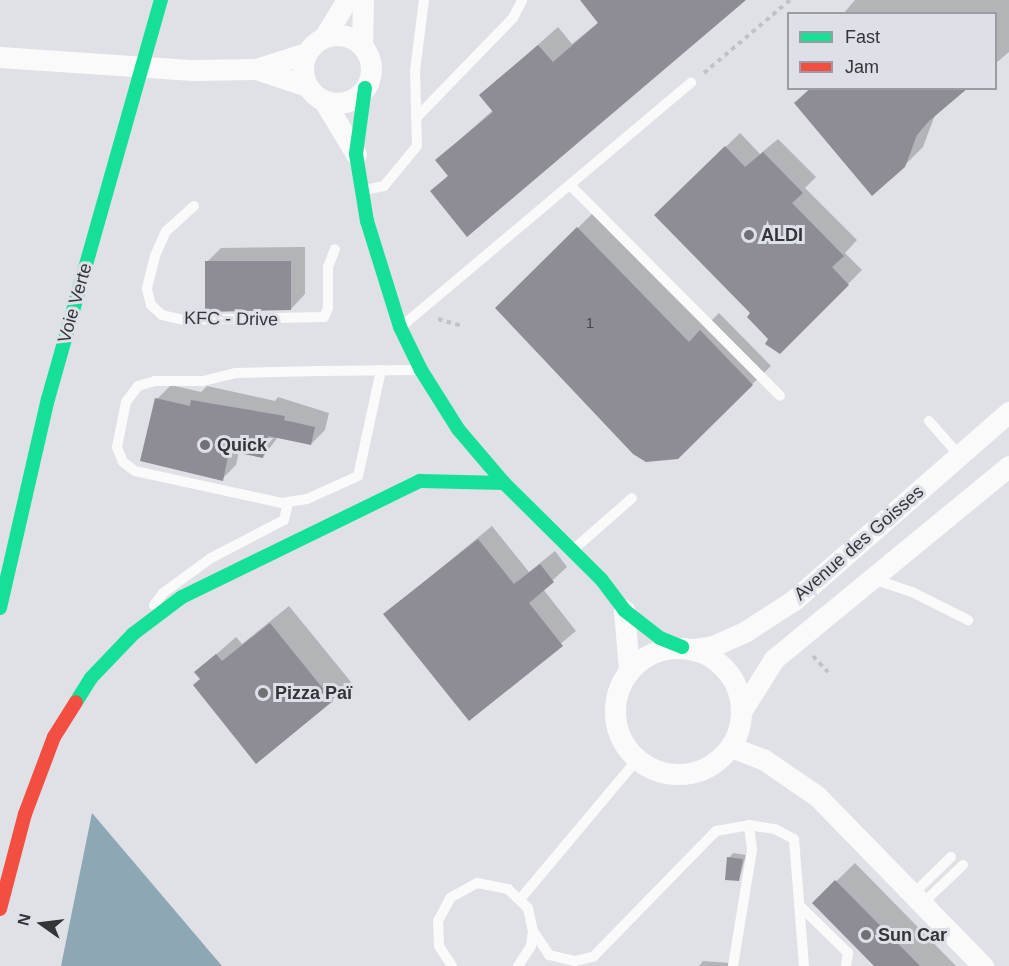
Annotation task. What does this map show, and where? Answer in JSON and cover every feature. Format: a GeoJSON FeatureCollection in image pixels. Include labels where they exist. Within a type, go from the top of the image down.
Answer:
{"type":"FeatureCollection","features":[{"type":"Feature","properties":{"kind":"main road","name":"Voie Verte"},"geometry":{"type":"LineString","coordinates":[[0,545],[32,402],[146,0]]}},
{"type":"Feature","properties":{"kind":"main road","name":"Voie Verte"},"geometry":{"type":"LineString","coordinates":[[0,608],[48,399],[161,0]]}},
{"type":"Feature","properties":{"kind":"main road"},"geometry":{"type":"LineString","coordinates":[[365,88],[356,154],[362,190],[375,250],[400,327],[421,370],[458,429],[504,483],[574,549],[624,610],[660,638],[688,648]]}},
{"type":"Feature","properties":{"kind":"main road"},"geometry":{"type":"LineString","coordinates":[[0,909],[25,814],[54,737],[91,678],[132,634],[182,597],[420,481],[504,483]]}},
{"type":"Feature","properties":{"kind":"street"},"geometry":{"type":"LineString","coordinates":[[9,57],[194,70],[256,69],[306,53],[324,37],[347,0]]}},
{"type":"Feature","properties":{"kind":"street"},"geometry":{"type":"LineString","coordinates":[[324,101],[346,102],[365,88],[370,74],[369,59],[362,46],[363,0]]}},
{"type":"Feature","properties":{"kind":"street"},"geometry":{"type":"LineString","coordinates":[[324,37],[344,36],[362,46]]}},
{"type":"Feature","properties":{"kind":"street"},"geometry":{"type":"LineString","coordinates":[[306,53],[302,70],[307,86]]}},
{"type":"Feature","properties":{"kind":"street"},"geometry":{"type":"LineString","coordinates":[[256,69],[307,86],[324,101],[356,154]]}},
{"type":"Feature","properties":{"kind":"street","name":"Avenue des Goisses"},"geometry":{"type":"LineString","coordinates":[[688,648],[713,646],[746,631],[794,600],[1009,412]]}},
{"type":"Feature","properties":{"kind":"street","name":"Avenue des Goisses"},"geometry":{"type":"LineString","coordinates":[[742,710],[774,659],[1009,466]]}},
{"type":"Feature","properties":{"kind":"street"},"geometry":{"type":"LineString","coordinates":[[624,610],[629,670]]}},
{"type":"Feature","properties":{"kind":"street"},"geometry":{"type":"LineString","coordinates":[[688,648],[710,655],[728,672],[739,694],[742,710],[730,747],[718,760],[686,774],[669,774],[637,760],[616,726],[614,706],[619,687],[629,670],[644,657],[662,649],[688,648]]}},
{"type":"Feature","properties":{"kind":"street"},"geometry":{"type":"LineString","coordinates":[[730,747],[764,759],[817,796],[916,901],[982,966]]}},
{"type":"Feature","properties":{"kind":"lane"},"geometry":{"type":"LineString","coordinates":[[362,190],[384,186],[417,146],[415,71],[424,0]]}},
{"type":"Feature","properties":{"kind":"lane"},"geometry":{"type":"LineString","coordinates":[[416,118],[513,18],[522,0]]}},
{"type":"Feature","properties":{"kind":"lane"},"geometry":{"type":"LineString","coordinates":[[400,327],[420,314],[691,83]]}},
{"type":"Feature","properties":{"kind":"lane"},"geometry":{"type":"LineString","coordinates":[[571,186],[780,396]]}},
{"type":"Feature","properties":{"kind":"lane","name":"KFC - Drive"},"geometry":{"type":"LineString","coordinates":[[194,206],[166,231],[155,256],[147,289],[151,305],[162,315],[184,320],[324,317],[328,308],[328,267],[335,249]]}},
{"type":"Feature","properties":{"kind":"lane"},"geometry":{"type":"LineString","coordinates":[[381,370],[358,476],[307,499],[288,502],[135,471],[123,462],[117,447],[126,402],[138,386],[155,381],[203,381],[236,373],[381,370],[421,370]]}},
{"type":"Feature","properties":{"kind":"lane"},"geometry":{"type":"LineString","coordinates":[[929,421],[960,455]]}},
{"type":"Feature","properties":{"kind":"lane"},"geometry":{"type":"LineString","coordinates":[[574,549],[632,498]]}},
{"type":"Feature","properties":{"kind":"lane"},"geometry":{"type":"LineString","coordinates":[[132,634],[162,593],[211,558],[284,520],[288,502]]}},
{"type":"Feature","properties":{"kind":"lane"},"geometry":{"type":"LineString","coordinates":[[870,578],[912,592],[968,620]]}},
{"type":"Feature","properties":{"kind":"lane"},"geometry":{"type":"LineString","coordinates":[[521,898],[637,760]]}},
{"type":"Feature","properties":{"kind":"lane"},"geometry":{"type":"LineString","coordinates":[[446,963],[437,934],[443,909],[450,898],[463,889],[485,884],[508,889],[521,898],[533,931],[549,955],[575,961],[593,957],[716,831],[749,825],[775,829],[794,839],[804,966]]}},
{"type":"Feature","properties":{"kind":"lane"},"geometry":{"type":"LineString","coordinates":[[733,966],[752,850],[749,825]]}},
{"type":"Feature","properties":{"kind":"lane"},"geometry":{"type":"LineString","coordinates":[[916,901],[951,857]]}},
{"type":"Feature","properties":{"kind":"lane"},"geometry":{"type":"LineString","coordinates":[[916,901],[963,865]]}},
{"type":"Feature","properties":{"kind":"lane"},"geometry":{"type":"LineString","coordinates":[[799,905],[848,953],[846,966]]}},
{"type":"Feature","properties":{"kind":"lane"},"geometry":{"type":"LineString","coordinates":[[518,966],[531,946],[533,931]]}},
{"type":"Feature","properties":{"kind":"path"},"geometry":{"type":"LineString","coordinates":[[691,83],[790,0]]}},
{"type":"Feature","properties":{"kind":"path"},"geometry":{"type":"LineString","coordinates":[[420,314],[464,326]]}},
{"type":"Feature","properties":{"kind":"water"},"geometry":{"type":"Polygon","coordinates":[[[92,813],[222,966],[61,966],[92,813]]]}},
{"type":"Feature","properties":{"kind":"building"},"geometry":{"type":"Polygon","coordinates":[[[580,0],[746,0],[467,237],[430,191],[448,176],[435,160],[493,112],[479,95],[538,45],[553,62],[598,23],[580,0]]]}},
{"type":"Feature","properties":{"kind":"building"},"geometry":{"type":"Polygon","coordinates":[[[809,90],[966,90],[928,122],[917,135],[905,167],[872,196],[794,103],[809,90]]]}},
{"type":"Feature","properties":{"kind":"building","name":"ALDI"},"geometry":{"type":"Polygon","coordinates":[[[725,146],[745,167],[763,152],[803,193],[792,203],[844,256],[832,267],[849,285],[780,354],[765,344],[768,339],[747,317],[750,313],[654,215],[725,146]]]}},
{"type":"Feature","properties":{"kind":"building"},"geometry":{"type":"Polygon","coordinates":[[[577,227],[689,342],[700,330],[753,385],[678,459],[646,462],[633,454],[495,308],[577,227]]]}},
{"type":"Feature","properties":{"kind":"building"},"geometry":{"type":"Polygon","coordinates":[[[205,261],[291,261],[291,310],[205,312],[205,261]]]}},
{"type":"Feature","properties":{"kind":"building","name":"Quick"},"geometry":{"type":"Polygon","coordinates":[[[155,398],[190,406],[191,400],[285,416],[284,420],[315,427],[311,445],[268,436],[263,458],[229,451],[223,481],[140,461],[155,398]]]}},
{"type":"Feature","properties":{"kind":"building"},"geometry":{"type":"Polygon","coordinates":[[[478,539],[514,584],[540,564],[554,582],[529,603],[563,646],[469,721],[383,614],[478,539]]]}},
{"type":"Feature","properties":{"kind":"building","name":"Pizza Paï"},"geometry":{"type":"Polygon","coordinates":[[[270,623],[333,701],[256,764],[193,685],[200,679],[194,672],[216,654],[222,661],[270,623]]]}},
{"type":"Feature","properties":{"kind":"building"},"geometry":{"type":"Polygon","coordinates":[[[727,857],[743,859],[739,881],[725,880],[727,857]]]}},
{"type":"Feature","properties":{"kind":"building","name":"Sun Car"},"geometry":{"type":"Polygon","coordinates":[[[835,880],[920,966],[874,966],[812,903],[835,880]]]}},
{"type":"Feature","properties":{"kind":"traffic: fast"},"geometry":{"type":"LineString","coordinates":[[0,608],[48,399],[161,0]]}},
{"type":"Feature","properties":{"kind":"traffic: fast"},"geometry":{"type":"LineString","coordinates":[[365,88],[356,154],[367,221],[400,327],[421,370],[458,429],[504,483],[601,579],[624,610],[660,638],[682,647]]}},
{"type":"Feature","properties":{"kind":"traffic: fast"},"geometry":{"type":"LineString","coordinates":[[76,702],[91,678],[133,634],[182,597],[420,481],[504,483]]}},
{"type":"Feature","properties":{"kind":"traffic: jam"},"geometry":{"type":"LineString","coordinates":[[0,909],[25,814],[54,737],[76,702]]}},
{"type":"Feature","properties":{"kind":"place","name":"ALDI"},"geometry":{"type":"Point","coordinates":[749,235]}},
{"type":"Feature","properties":{"kind":"place","name":"Quick"},"geometry":{"type":"Point","coordinates":[205,445]}},
{"type":"Feature","properties":{"kind":"place","name":"Pizza Paï"},"geometry":{"type":"Point","coordinates":[263,693]}},
{"type":"Feature","properties":{"kind":"place","name":"Sun Car"},"geometry":{"type":"Point","coordinates":[866,935]}}]}
